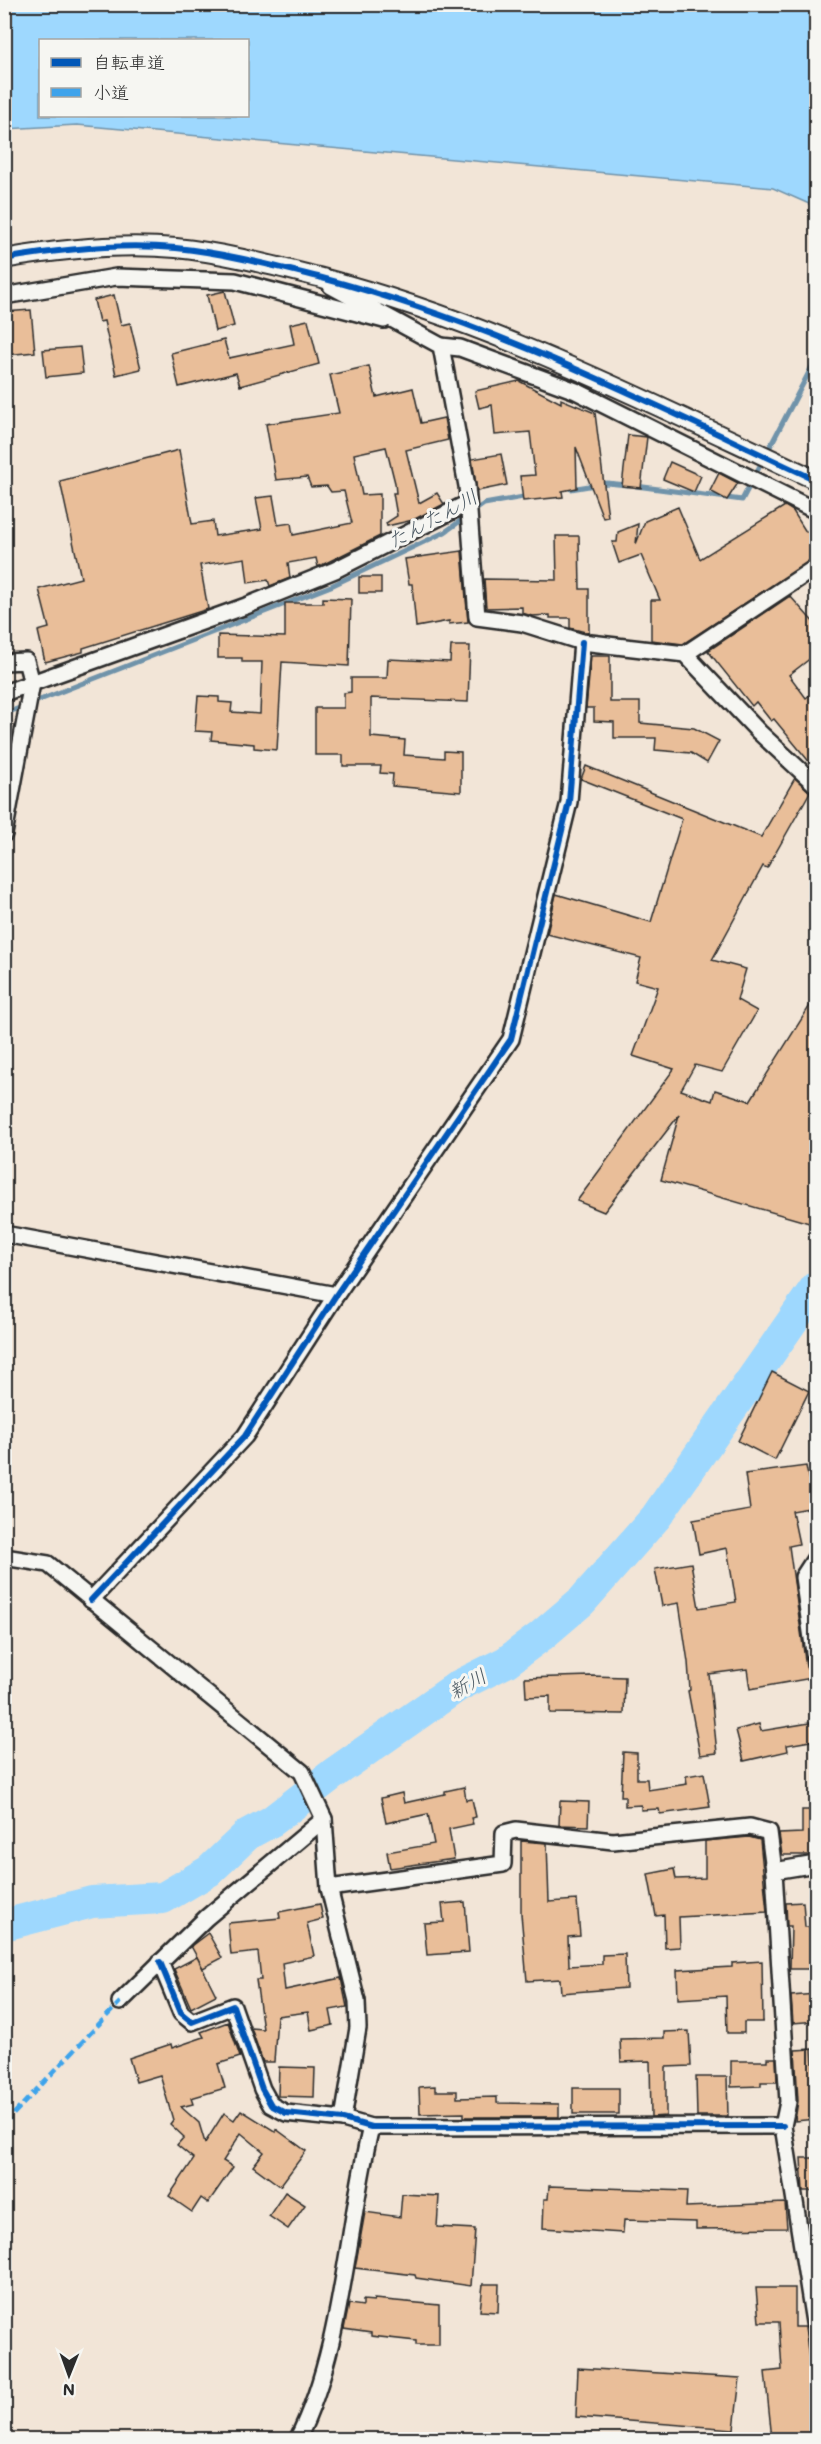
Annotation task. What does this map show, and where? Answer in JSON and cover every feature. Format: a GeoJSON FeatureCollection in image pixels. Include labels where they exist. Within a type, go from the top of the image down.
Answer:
{"type":"FeatureCollection","features":[{"type":"Feature","properties":{"kind":"street"},"geometry":{"type":"LineString","coordinates":[[4,258],[75,247],[176,248],[256,261],[395,297],[479,327],[580,369],[816,480]]}},
{"type":"Feature","properties":{"kind":"street"},"geometry":{"type":"LineString","coordinates":[[311,275],[441,346],[460,348],[576,391],[816,511]]}},
{"type":"Feature","properties":{"kind":"street"},"geometry":{"type":"LineString","coordinates":[[4,296],[116,277],[236,281],[407,326]]}},
{"type":"Feature","properties":{"kind":"street"},"geometry":{"type":"LineString","coordinates":[[441,346],[468,503],[477,617],[522,623],[582,642],[685,654],[759,732],[816,785]]}},
{"type":"Feature","properties":{"kind":"street"},"geometry":{"type":"LineString","coordinates":[[4,693],[246,606],[335,570],[468,503]]}},
{"type":"Feature","properties":{"kind":"street"},"geometry":{"type":"LineString","coordinates":[[685,654],[816,567]]}},
{"type":"Feature","properties":{"kind":"street"},"geometry":{"type":"LineString","coordinates":[[91,1600],[245,1436],[336,1295],[511,1039],[569,802],[582,642]]}},
{"type":"Feature","properties":{"kind":"street"},"geometry":{"type":"LineString","coordinates":[[4,662],[26,661],[32,683],[4,834]]}},
{"type":"Feature","properties":{"kind":"street"},"geometry":{"type":"LineString","coordinates":[[4,1234],[336,1295]]}},
{"type":"Feature","properties":{"kind":"street"},"geometry":{"type":"LineString","coordinates":[[4,1557],[48,1564],[302,1772],[324,1819],[329,1888],[357,2001],[358,2028],[344,2119]]}},
{"type":"Feature","properties":{"kind":"street"},"geometry":{"type":"LineString","coordinates":[[816,1557],[803,1577],[816,1666]]}},
{"type":"Feature","properties":{"kind":"street"},"geometry":{"type":"LineString","coordinates":[[120,2002],[206,1918],[324,1819]]}},
{"type":"Feature","properties":{"kind":"street"},"geometry":{"type":"LineString","coordinates":[[329,1888],[502,1864],[504,1833],[516,1830],[613,1841],[750,1827],[769,1832],[774,1871],[788,2102],[783,2126],[816,2335]]}},
{"type":"Feature","properties":{"kind":"street"},"geometry":{"type":"LineString","coordinates":[[774,1871],[816,1864]]}},
{"type":"Feature","properties":{"kind":"street"},"geometry":{"type":"LineString","coordinates":[[160,1962],[182,2013],[192,2022],[233,2006],[262,2089],[271,2105],[286,2113],[344,2119],[371,2127],[783,2126]]}},
{"type":"Feature","properties":{"kind":"street"},"geometry":{"type":"LineString","coordinates":[[297,2439],[308,2418],[324,2369],[359,2176],[371,2127]]}},
{"type":"Feature","properties":{"kind":"water"},"geometry":{"type":"Polygon","coordinates":[[[4,5],[816,5],[816,207],[773,188],[77,125],[5,129],[4,5]]]}},
{"type":"Feature","properties":{"kind":"building"},"geometry":{"type":"Polygon","coordinates":[[[225,291],[234,326],[215,331],[207,295],[225,291]]]}},
{"type":"Feature","properties":{"kind":"building"},"geometry":{"type":"Polygon","coordinates":[[[114,295],[121,325],[130,323],[141,369],[116,375],[104,321],[99,322],[94,300],[114,295]]]}},
{"type":"Feature","properties":{"kind":"building"},"geometry":{"type":"Polygon","coordinates":[[[31,310],[35,352],[6,355],[4,312],[31,310]]]}},
{"type":"Feature","properties":{"kind":"building"},"geometry":{"type":"Polygon","coordinates":[[[308,320],[319,364],[240,386],[236,373],[179,387],[171,353],[224,340],[229,358],[294,344],[290,324],[308,320]]]}},
{"type":"Feature","properties":{"kind":"building"},"geometry":{"type":"Polygon","coordinates":[[[80,347],[83,373],[46,377],[43,350],[80,347]]]}},
{"type":"Feature","properties":{"kind":"building"},"geometry":{"type":"Polygon","coordinates":[[[369,366],[376,397],[413,388],[421,423],[444,418],[448,440],[406,450],[419,503],[437,493],[444,504],[413,520],[387,526],[386,523],[397,516],[393,493],[396,493],[395,483],[386,447],[354,454],[362,495],[380,494],[380,536],[318,567],[316,558],[288,563],[290,578],[270,586],[268,580],[248,583],[245,558],[200,565],[208,609],[83,648],[83,652],[45,662],[38,631],[49,628],[39,589],[81,578],[60,481],[179,450],[192,524],[213,521],[215,536],[262,529],[256,498],[273,496],[278,525],[291,523],[293,535],[352,523],[344,491],[331,492],[327,486],[311,487],[307,477],[276,480],[266,424],[339,413],[330,375],[369,366]]]}},
{"type":"Feature","properties":{"kind":"building"},"geometry":{"type":"Polygon","coordinates":[[[519,381],[561,403],[561,399],[595,413],[608,517],[603,518],[576,447],[577,488],[562,491],[563,497],[523,501],[520,476],[535,475],[530,432],[495,435],[492,405],[479,408],[475,391],[519,381]]]}},
{"type":"Feature","properties":{"kind":"building"},"geometry":{"type":"Polygon","coordinates":[[[628,435],[647,437],[641,488],[622,486],[628,435]]]}},
{"type":"Feature","properties":{"kind":"building"},"geometry":{"type":"Polygon","coordinates":[[[501,454],[507,485],[477,491],[472,459],[501,454]]]}},
{"type":"Feature","properties":{"kind":"building"},"geometry":{"type":"Polygon","coordinates":[[[670,462],[701,476],[694,492],[663,479],[670,462]]]}},
{"type":"Feature","properties":{"kind":"building"},"geometry":{"type":"Polygon","coordinates":[[[719,473],[738,483],[727,500],[710,491],[719,473]]]}},
{"type":"Feature","properties":{"kind":"building"},"geometry":{"type":"Polygon","coordinates":[[[785,506],[793,511],[806,532],[816,526],[816,557],[683,644],[651,640],[651,600],[660,600],[641,555],[619,563],[612,542],[617,542],[618,532],[638,524],[636,544],[645,521],[678,507],[700,559],[785,506]]]}},
{"type":"Feature","properties":{"kind":"building"},"geometry":{"type":"Polygon","coordinates":[[[556,536],[579,536],[580,589],[589,589],[589,633],[570,628],[570,618],[550,618],[550,615],[532,616],[522,613],[522,607],[486,608],[484,579],[557,580],[556,536]]]}},
{"type":"Feature","properties":{"kind":"building"},"geometry":{"type":"Polygon","coordinates":[[[462,551],[468,622],[449,624],[449,621],[416,627],[412,584],[409,584],[405,559],[462,551]]]}},
{"type":"Feature","properties":{"kind":"building"},"geometry":{"type":"Polygon","coordinates":[[[359,577],[381,577],[381,593],[359,593],[359,577]]]}},
{"type":"Feature","properties":{"kind":"building"},"geometry":{"type":"Polygon","coordinates":[[[790,596],[816,625],[816,654],[789,675],[806,698],[816,690],[816,770],[774,719],[771,721],[756,702],[752,706],[708,651],[790,596]]]}},
{"type":"Feature","properties":{"kind":"building"},"geometry":{"type":"Polygon","coordinates":[[[323,598],[351,599],[349,666],[282,662],[277,750],[254,748],[254,744],[211,740],[212,732],[195,731],[198,696],[219,697],[219,702],[232,703],[231,712],[260,714],[262,662],[242,662],[242,658],[218,658],[218,635],[285,637],[285,603],[323,603],[323,598]]]}},
{"type":"Feature","properties":{"kind":"building"},"geometry":{"type":"Polygon","coordinates":[[[451,646],[470,646],[468,702],[371,698],[371,737],[405,740],[404,755],[444,758],[444,751],[461,752],[461,792],[392,786],[393,774],[380,773],[381,766],[343,766],[343,755],[315,755],[315,708],[344,708],[344,693],[351,692],[351,678],[387,678],[388,659],[450,662],[451,646]]]}},
{"type":"Feature","properties":{"kind":"building"},"geometry":{"type":"Polygon","coordinates":[[[591,656],[610,656],[610,702],[640,702],[640,723],[694,728],[719,741],[707,763],[691,753],[655,750],[656,738],[614,738],[614,722],[594,721],[594,708],[586,708],[591,656]]]}},
{"type":"Feature","properties":{"kind":"building"},"geometry":{"type":"Polygon","coordinates":[[[586,766],[761,837],[795,778],[810,792],[767,868],[763,866],[712,960],[746,969],[737,1000],[757,1011],[722,1072],[695,1065],[681,1090],[712,1101],[715,1090],[750,1101],[816,996],[816,1225],[661,1180],[679,1115],[604,1212],[577,1201],[674,1069],[633,1056],[658,987],[635,981],[641,958],[547,934],[556,894],[651,922],[682,819],[581,779],[586,766]]]}},
{"type":"Feature","properties":{"kind":"building"},"geometry":{"type":"Polygon","coordinates":[[[772,1372],[809,1391],[775,1460],[738,1441],[772,1372]]]}},
{"type":"Feature","properties":{"kind":"building"},"geometry":{"type":"Polygon","coordinates":[[[806,1466],[814,1507],[792,1511],[799,1544],[789,1546],[806,1667],[812,1678],[750,1689],[747,1669],[709,1674],[717,1753],[700,1755],[688,1691],[690,1690],[688,1662],[679,1603],[662,1606],[655,1569],[691,1563],[699,1608],[736,1602],[727,1548],[699,1554],[693,1520],[750,1510],[745,1474],[806,1466]]]}},
{"type":"Feature","properties":{"kind":"building"},"geometry":{"type":"Polygon","coordinates":[[[625,1677],[624,1714],[550,1713],[550,1696],[526,1697],[525,1678],[625,1677]]]}},
{"type":"Feature","properties":{"kind":"building"},"geometry":{"type":"Polygon","coordinates":[[[816,1722],[816,1740],[787,1745],[788,1751],[744,1761],[736,1730],[759,1724],[761,1731],[816,1722]]]}},
{"type":"Feature","properties":{"kind":"building"},"geometry":{"type":"Polygon","coordinates":[[[623,1752],[637,1753],[637,1779],[647,1779],[648,1790],[687,1784],[686,1776],[704,1773],[710,1807],[660,1814],[659,1809],[641,1810],[641,1805],[625,1806],[625,1796],[621,1796],[623,1752]]]}},
{"type":"Feature","properties":{"kind":"building"},"geometry":{"type":"Polygon","coordinates":[[[464,1787],[466,1800],[472,1799],[476,1817],[471,1818],[473,1824],[449,1829],[454,1859],[390,1868],[387,1852],[434,1844],[428,1814],[386,1823],[381,1798],[402,1793],[404,1803],[445,1794],[445,1791],[464,1787]]]}},
{"type":"Feature","properties":{"kind":"building"},"geometry":{"type":"Polygon","coordinates":[[[560,1801],[589,1802],[588,1826],[559,1825],[560,1801]]]}},
{"type":"Feature","properties":{"kind":"building"},"geometry":{"type":"Polygon","coordinates":[[[802,1810],[816,1810],[816,1855],[782,1855],[779,1834],[802,1833],[802,1810]]]}},
{"type":"Feature","properties":{"kind":"building"},"geometry":{"type":"Polygon","coordinates":[[[749,1837],[760,1840],[767,1912],[679,1917],[680,1947],[665,1948],[664,1915],[656,1916],[648,1874],[674,1869],[676,1879],[705,1878],[705,1841],[749,1837]]]}},
{"type":"Feature","properties":{"kind":"building"},"geometry":{"type":"Polygon","coordinates":[[[521,1841],[547,1843],[549,1902],[577,1900],[580,1936],[568,1937],[569,1966],[602,1964],[602,1955],[625,1954],[626,1988],[561,1993],[560,1979],[527,1981],[521,1914],[521,1841]]]}},
{"type":"Feature","properties":{"kind":"building"},"geometry":{"type":"Polygon","coordinates":[[[465,1902],[469,1952],[427,1955],[424,1923],[444,1922],[442,1904],[465,1902]]]}},
{"type":"Feature","properties":{"kind":"building"},"geometry":{"type":"Polygon","coordinates":[[[803,1902],[805,1927],[816,1927],[816,1969],[790,1969],[791,1926],[787,1926],[786,1903],[803,1902]]]}},
{"type":"Feature","properties":{"kind":"building"},"geometry":{"type":"Polygon","coordinates":[[[320,1904],[323,1919],[307,1923],[314,1956],[282,1963],[285,1990],[341,1978],[347,2007],[330,2010],[333,2025],[311,2030],[308,2012],[277,2016],[274,2062],[263,2062],[251,2028],[263,2029],[256,1980],[261,1980],[258,1952],[231,1955],[228,1923],[280,1918],[279,1912],[320,1904]]]}},
{"type":"Feature","properties":{"kind":"building"},"geometry":{"type":"Polygon","coordinates":[[[208,1933],[222,1958],[203,1968],[191,1946],[208,1933]]]}},
{"type":"Feature","properties":{"kind":"building"},"geometry":{"type":"Polygon","coordinates":[[[197,1957],[216,1995],[191,2008],[174,1969],[197,1957]]]}},
{"type":"Feature","properties":{"kind":"building"},"geometry":{"type":"Polygon","coordinates":[[[762,1961],[763,2022],[744,2022],[744,2033],[727,2033],[726,1996],[678,1999],[677,1970],[732,1967],[732,1963],[762,1961]]]}},
{"type":"Feature","properties":{"kind":"building"},"geometry":{"type":"Polygon","coordinates":[[[816,1994],[816,2021],[793,2023],[791,1996],[816,1994]]]}},
{"type":"Feature","properties":{"kind":"building"},"geometry":{"type":"Polygon","coordinates":[[[228,2022],[240,2057],[218,2064],[225,2088],[191,2098],[193,2104],[181,2107],[199,2123],[205,2143],[224,2113],[234,2120],[241,2110],[276,2132],[276,2129],[306,2151],[280,2186],[253,2166],[264,2152],[241,2133],[223,2161],[233,2167],[208,2203],[201,2198],[192,2212],[169,2196],[194,2159],[177,2145],[184,2137],[170,2124],[173,2120],[160,2075],[136,2082],[129,2058],[171,2044],[172,2048],[204,2037],[201,2032],[228,2022]]]}},
{"type":"Feature","properties":{"kind":"building"},"geometry":{"type":"Polygon","coordinates":[[[689,2031],[691,2066],[666,2067],[666,2116],[651,2117],[650,2061],[621,2062],[620,2039],[664,2038],[664,2032],[689,2031]]]}},
{"type":"Feature","properties":{"kind":"building"},"geometry":{"type":"Polygon","coordinates":[[[812,2049],[816,2119],[795,2121],[798,2101],[795,2050],[812,2049]]]}},
{"type":"Feature","properties":{"kind":"building"},"geometry":{"type":"Polygon","coordinates":[[[767,2058],[776,2058],[777,2082],[761,2082],[761,2086],[731,2087],[731,2061],[767,2061],[767,2058]]]}},
{"type":"Feature","properties":{"kind":"building"},"geometry":{"type":"Polygon","coordinates":[[[279,2067],[315,2068],[314,2097],[278,2096],[279,2067]]]}},
{"type":"Feature","properties":{"kind":"building"},"geometry":{"type":"Polygon","coordinates":[[[696,2077],[727,2077],[728,2116],[697,2116],[696,2077]]]}},
{"type":"Feature","properties":{"kind":"building"},"geometry":{"type":"Polygon","coordinates":[[[435,2086],[435,2091],[457,2091],[457,2098],[497,2097],[497,2103],[559,2104],[559,2117],[464,2117],[464,2113],[420,2114],[419,2087],[435,2086]]]}},
{"type":"Feature","properties":{"kind":"building"},"geometry":{"type":"Polygon","coordinates":[[[573,2088],[619,2088],[619,2114],[573,2114],[573,2088]]]}},
{"type":"Feature","properties":{"kind":"building"},"geometry":{"type":"Polygon","coordinates":[[[801,2158],[816,2158],[816,2191],[803,2191],[801,2158]]]}},
{"type":"Feature","properties":{"kind":"building"},"geometry":{"type":"Polygon","coordinates":[[[549,2186],[687,2191],[686,2207],[785,2203],[787,2228],[696,2229],[696,2222],[624,2220],[623,2233],[543,2228],[544,2199],[548,2199],[549,2186]]]}},
{"type":"Feature","properties":{"kind":"building"},"geometry":{"type":"Polygon","coordinates":[[[285,2192],[305,2205],[288,2229],[269,2216],[285,2192]]]}},
{"type":"Feature","properties":{"kind":"building"},"geometry":{"type":"Polygon","coordinates":[[[402,2194],[439,2196],[437,2227],[475,2229],[471,2286],[416,2278],[415,2275],[355,2268],[365,2212],[400,2217],[402,2194]]]}},
{"type":"Feature","properties":{"kind":"building"},"geometry":{"type":"Polygon","coordinates":[[[483,2284],[499,2284],[498,2312],[480,2311],[483,2284]]]}},
{"type":"Feature","properties":{"kind":"building"},"geometry":{"type":"Polygon","coordinates":[[[756,2288],[795,2288],[795,2327],[805,2327],[810,2367],[816,2367],[816,2439],[772,2439],[765,2372],[782,2370],[779,2322],[759,2322],[756,2288]]]}},
{"type":"Feature","properties":{"kind":"building"},"geometry":{"type":"Polygon","coordinates":[[[374,2299],[439,2305],[439,2345],[416,2345],[416,2341],[371,2336],[371,2333],[344,2329],[349,2304],[363,2306],[363,2300],[374,2301],[374,2299]]]}},
{"type":"Feature","properties":{"kind":"building"},"geometry":{"type":"Polygon","coordinates":[[[578,2368],[740,2378],[734,2429],[576,2417],[578,2368]]]}},
{"type":"Feature","properties":{"kind":"waterway","name":"たんたん川"},"geometry":{"type":"LineString","coordinates":[[636,486],[742,500],[816,359]]}},
{"type":"Feature","properties":{"kind":"waterway","name":"たんたん川"},"geometry":{"type":"LineString","coordinates":[[571,489],[607,483],[627,485]]}},
{"type":"Feature","properties":{"kind":"waterway","name":"たんたん川"},"geometry":{"type":"LineString","coordinates":[[4,714],[331,586],[445,532],[484,504],[529,496]]}},
{"type":"Feature","properties":{"kind":"waterway","name":"新川"},"geometry":{"type":"LineString","coordinates":[[4,1925],[92,1902],[163,1898],[209,1871],[248,1834],[272,1821],[337,1771],[458,1686],[506,1662],[541,1636],[582,1601],[656,1517],[816,1287]]}},
{"type":"Feature","properties":{"kind":"marked path"},"geometry":{"type":"LineString","coordinates":[[4,2124],[120,2002]]}},
{"type":"Feature","properties":{"kind":"cycle path"},"geometry":{"type":"LineString","coordinates":[[4,259],[90,248],[133,246],[176,248],[232,257],[322,278],[450,318],[512,342],[635,395],[816,480]]}},
{"type":"Feature","properties":{"kind":"cycle path"},"geometry":{"type":"LineString","coordinates":[[91,1600],[245,1436],[336,1295],[511,1039],[569,802],[582,642]]}},
{"type":"Feature","properties":{"kind":"cycle path"},"geometry":{"type":"LineString","coordinates":[[160,1962],[181,2013],[192,2022],[233,2006],[262,2089],[271,2105],[286,2113],[343,2119],[371,2127],[783,2126]]}}]}
